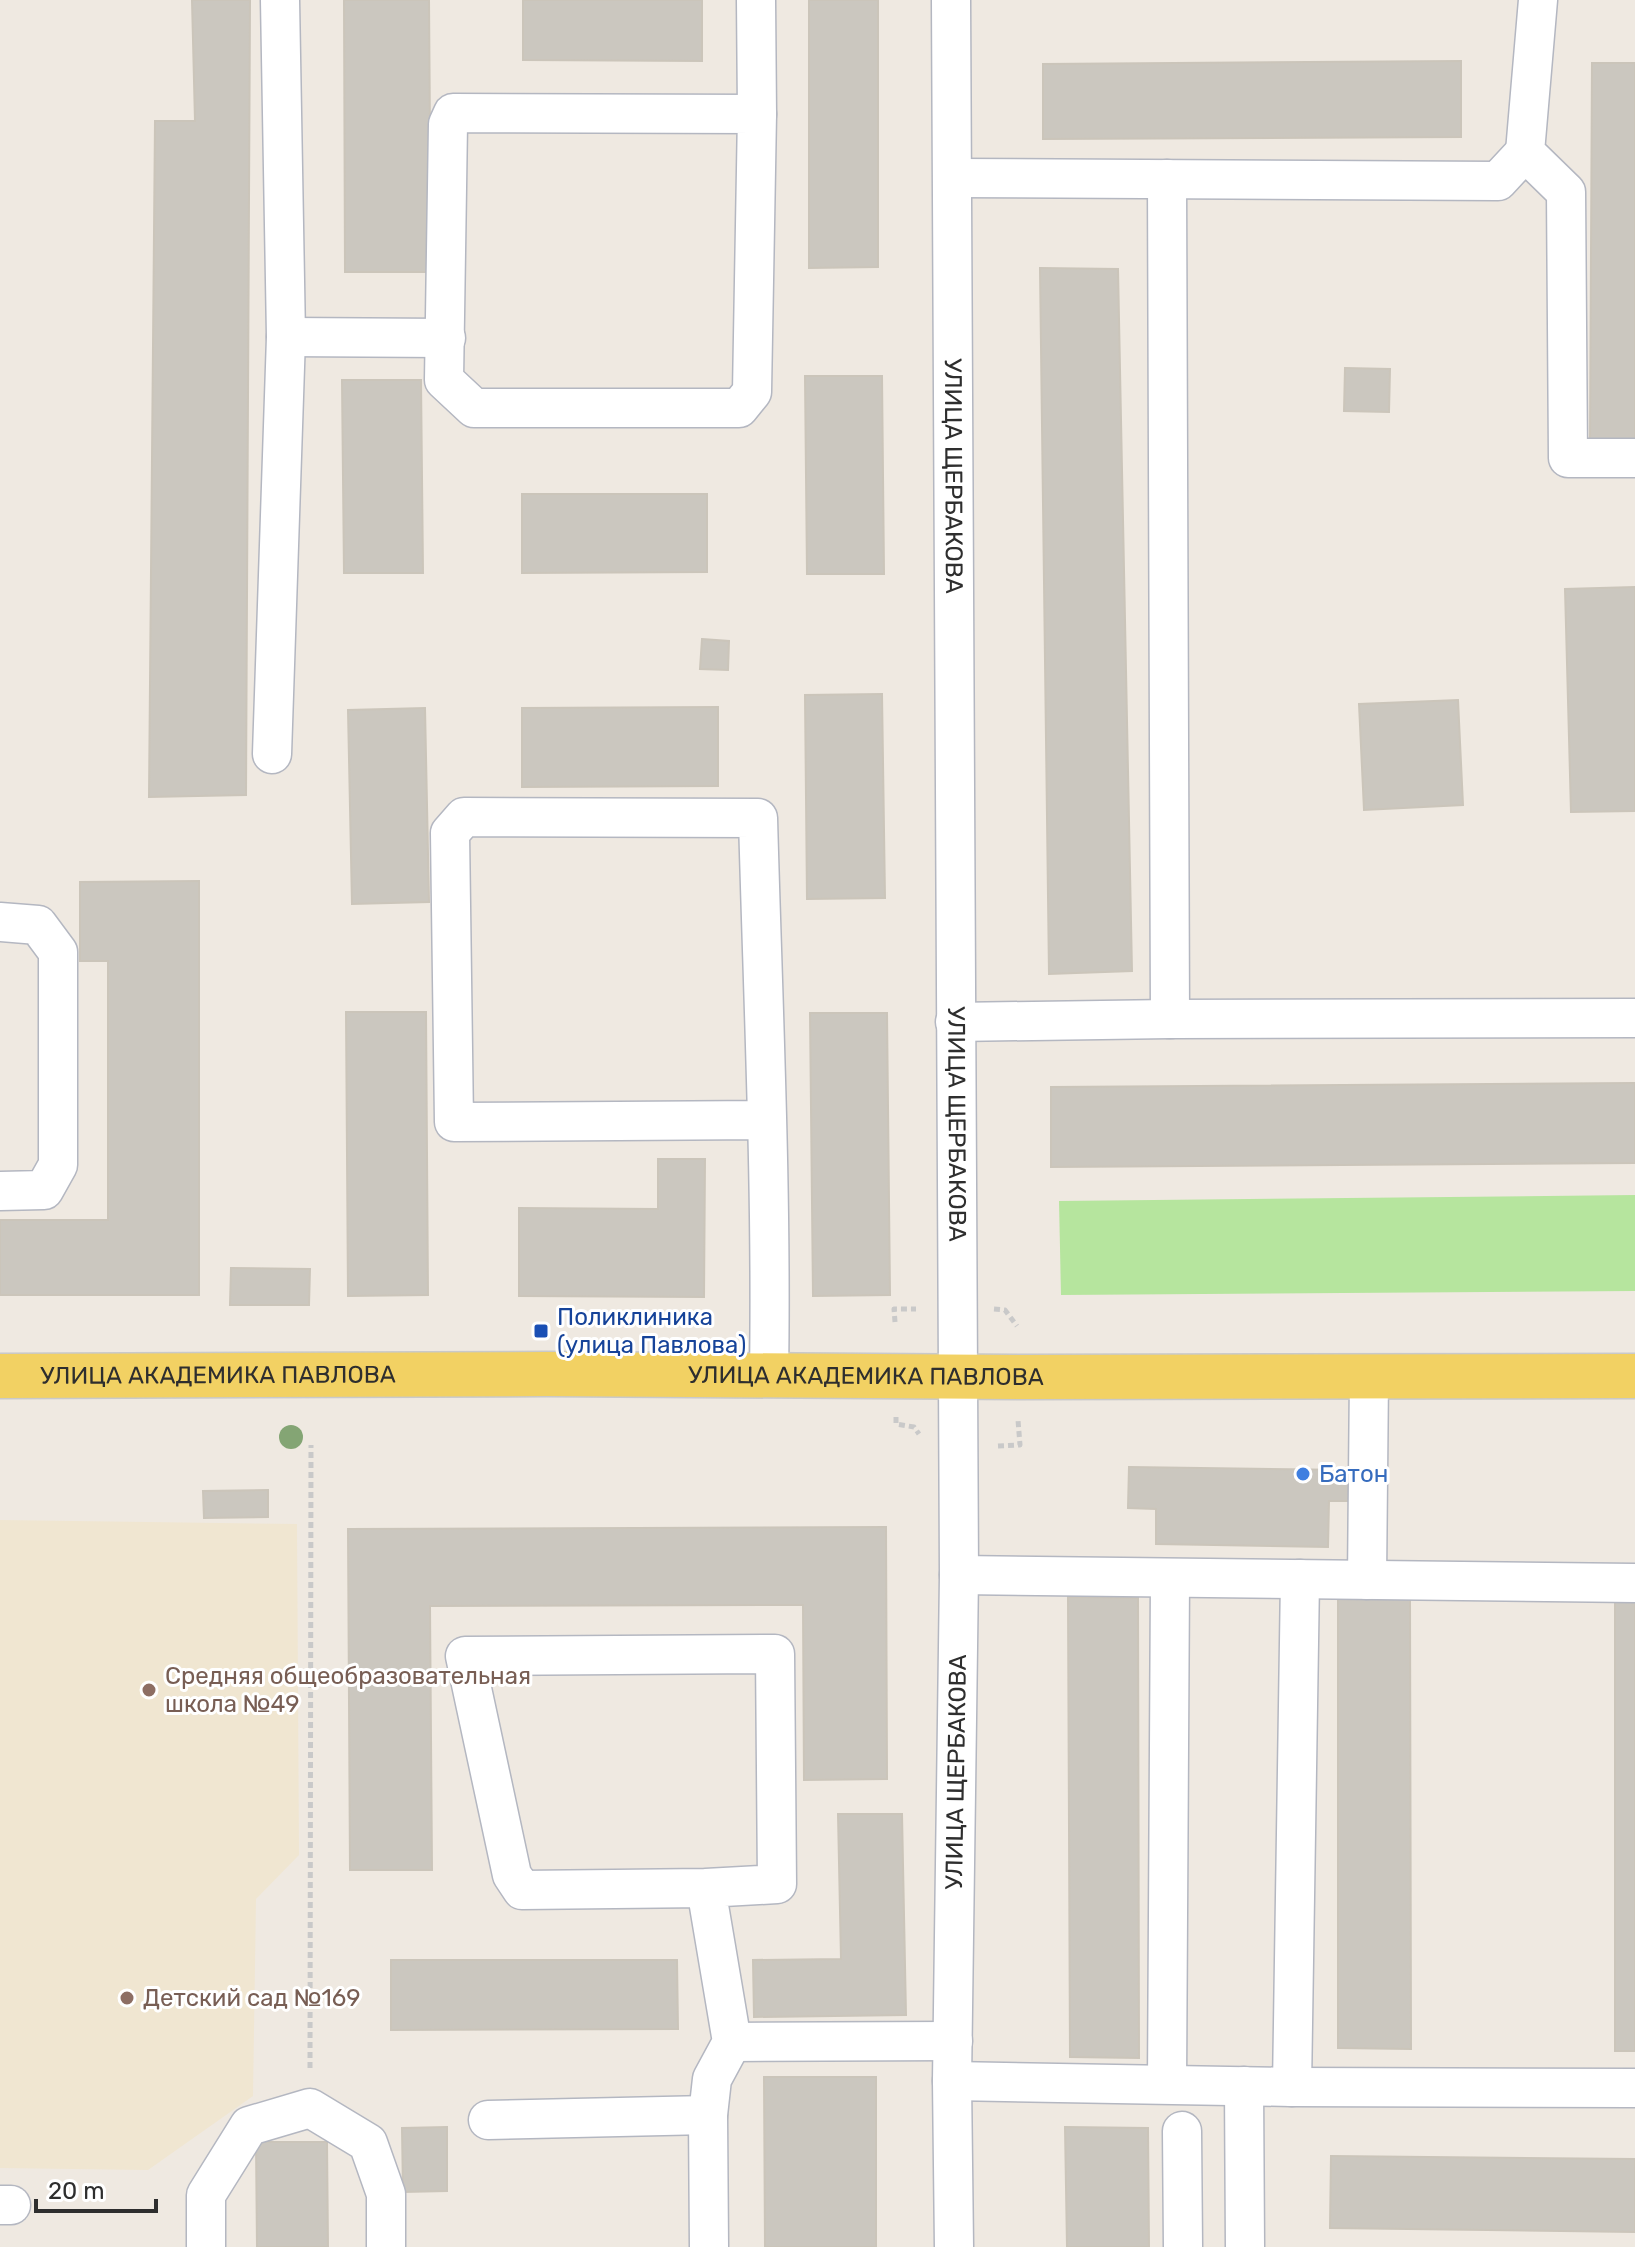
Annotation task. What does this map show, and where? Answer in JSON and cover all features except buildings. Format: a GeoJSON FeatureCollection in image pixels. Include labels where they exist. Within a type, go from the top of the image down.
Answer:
{"type":"FeatureCollection","features":[{"type":"Feature","properties":{"kind":"main road","name":"УЛИЦА АКАДЕМИКА ПАВЛОВА"},"geometry":{"type":"LineString","coordinates":[[0,1376],[1635,1376]]}},
{"type":"Feature","properties":{"kind":"street"},"geometry":{"type":"LineString","coordinates":[[272,754],[286,337],[280,0]]}},
{"type":"Feature","properties":{"kind":"street"},"geometry":{"type":"LineString","coordinates":[[756,0],[757,114],[752,392],[739,408],[474,408],[444,380],[448,124],[453,113],[757,114]]}},
{"type":"Feature","properties":{"kind":"street","name":"УЛИЦА ЩЕРБАКОВА"},"geometry":{"type":"LineString","coordinates":[[951,0],[959,1575],[952,2081],[954,2247]]}},
{"type":"Feature","properties":{"kind":"street"},"geometry":{"type":"LineString","coordinates":[[953,178],[1498,181],[1525,152],[1538,0]]}},
{"type":"Feature","properties":{"kind":"street"},"geometry":{"type":"LineString","coordinates":[[1525,152],[1566,192],[1568,458],[1635,458]]}},
{"type":"Feature","properties":{"kind":"street"},"geometry":{"type":"LineString","coordinates":[[1167,179],[1170,1019]]}},
{"type":"Feature","properties":{"kind":"street"},"geometry":{"type":"LineString","coordinates":[[286,337],[446,338]]}},
{"type":"Feature","properties":{"kind":"street"},"geometry":{"type":"LineString","coordinates":[[766,1120],[454,1122],[450,833],[464,817],[758,818],[766,1120],[770,1309],[769,1375]]}},
{"type":"Feature","properties":{"kind":"street"},"geometry":{"type":"LineString","coordinates":[[0,922],[38,925],[58,952],[58,1165],[44,1190],[0,1191]]}},
{"type":"Feature","properties":{"kind":"street"},"geometry":{"type":"LineString","coordinates":[[955,1022],[1635,1018]]}},
{"type":"Feature","properties":{"kind":"street"},"geometry":{"type":"LineString","coordinates":[[1367,1580],[1369,1376]]}},
{"type":"Feature","properties":{"kind":"street"},"geometry":{"type":"LineString","coordinates":[[959,1575],[1635,1583]]}},
{"type":"Feature","properties":{"kind":"street"},"geometry":{"type":"LineString","coordinates":[[1167,2084],[1170,1579]]}},
{"type":"Feature","properties":{"kind":"street"},"geometry":{"type":"LineString","coordinates":[[1292,2087],[1300,1579]]}},
{"type":"Feature","properties":{"kind":"street"},"geometry":{"type":"LineString","coordinates":[[775,1654],[777,1884],[706,1888],[522,1890],[512,1875],[465,1656],[775,1654]]}},
{"type":"Feature","properties":{"kind":"street"},"geometry":{"type":"LineString","coordinates":[[706,1888],[732,2042],[712,2079],[708,2115],[709,2247]]}},
{"type":"Feature","properties":{"kind":"street"},"geometry":{"type":"LineString","coordinates":[[732,2042],[953,2041]]}},
{"type":"Feature","properties":{"kind":"street"},"geometry":{"type":"LineString","coordinates":[[952,2081],[1292,2087],[1635,2088]]}},
{"type":"Feature","properties":{"kind":"street"},"geometry":{"type":"LineString","coordinates":[[1244,2086],[1245,2247]]}},
{"type":"Feature","properties":{"kind":"street"},"geometry":{"type":"LineString","coordinates":[[206,2247],[206,2195],[249,2126],[310,2108],[368,2143],[386,2194],[386,2247]]}},
{"type":"Feature","properties":{"kind":"street"},"geometry":{"type":"LineString","coordinates":[[488,2120],[708,2115]]}},
{"type":"Feature","properties":{"kind":"street"},"geometry":{"type":"LineString","coordinates":[[1182,2131],[1183,2247]]}},
{"type":"Feature","properties":{"kind":"path"},"geometry":{"type":"LineString","coordinates":[[895,1322],[894,1309],[916,1309]]}},
{"type":"Feature","properties":{"kind":"path"},"geometry":{"type":"LineString","coordinates":[[990,1309],[1005,1310],[1017,1326]]}},
{"type":"Feature","properties":{"kind":"path"},"geometry":{"type":"LineString","coordinates":[[895,1416],[896,1424],[914,1427],[922,1437]]}},
{"type":"Feature","properties":{"kind":"path"},"geometry":{"type":"LineString","coordinates":[[993,1446],[1020,1445],[1018,1420]]}},
{"type":"Feature","properties":{"kind":"path"},"geometry":{"type":"LineString","coordinates":[[310,2108],[311,1445]]}},
{"type":"Feature","properties":{"kind":"shaded area","name":"Средняя общеобразовательная школа №49"},"geometry":{"type":"Polygon","coordinates":[[[0,1520],[297,1524],[299,1855],[256,1899],[253,2096],[148,2170],[0,2168],[0,1520]]]}},
{"type":"Feature","properties":{"kind":"green space"},"geometry":{"type":"Polygon","coordinates":[[[1635,1195],[1635,1291],[1061,1295],[1059,1201],[1635,1195]]]}},
{"type":"Feature","properties":{"kind":"place","name":"Поликлиника (улица Павлова)"},"geometry":{"type":"Point","coordinates":[541,1331]}},
{"type":"Feature","properties":{"kind":"place","name":"Батон"},"geometry":{"type":"Point","coordinates":[1303,1474]}},
{"type":"Feature","properties":{"kind":"place","name":"Средняя общеобразовательная школа №49"},"geometry":{"type":"Point","coordinates":[149,1690]}},
{"type":"Feature","properties":{"kind":"place","name":"Детский сад №169"},"geometry":{"type":"Point","coordinates":[127,1998]}}]}
